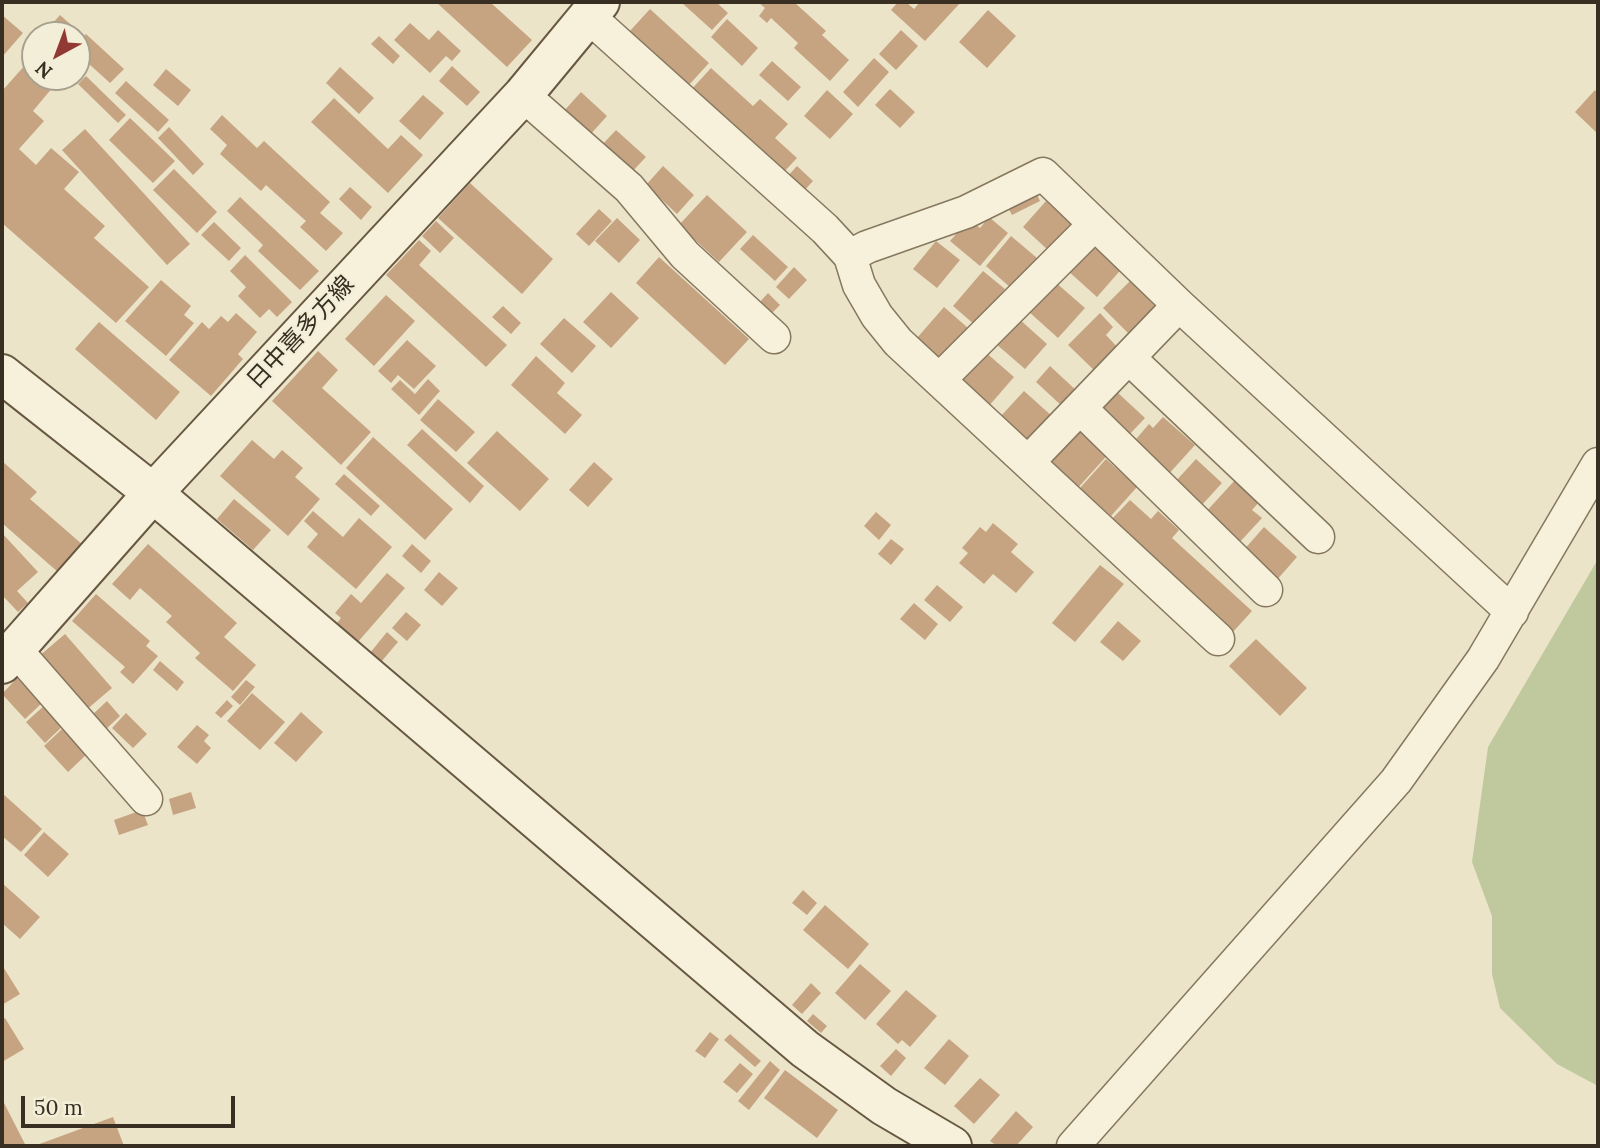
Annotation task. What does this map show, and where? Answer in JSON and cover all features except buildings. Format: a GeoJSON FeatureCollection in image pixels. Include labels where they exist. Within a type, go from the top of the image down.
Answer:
{"type":"FeatureCollection","features":[{"type":"Feature","properties":{"kind":"street","name":"日中喜多方線"},"geometry":{"type":"LineString","coordinates":[[9,657],[153,493],[523,95],[594,9]]}},
{"type":"Feature","properties":{"kind":"street"},"geometry":{"type":"LineString","coordinates":[[594,9],[850,256],[859,285],[877,316],[898,342],[1219,639]]}},
{"type":"Feature","properties":{"kind":"street"},"geometry":{"type":"LineString","coordinates":[[523,95],[629,188],[685,255],[774,337]]}},
{"type":"Feature","properties":{"kind":"street"},"geometry":{"type":"LineString","coordinates":[[850,256],[867,247],[966,212],[1043,174],[1179,305],[1512,612]]}},
{"type":"Feature","properties":{"kind":"street"},"geometry":{"type":"LineString","coordinates":[[939,380],[1095,224]]}},
{"type":"Feature","properties":{"kind":"street"},"geometry":{"type":"LineString","coordinates":[[1028,462],[1179,305]]}},
{"type":"Feature","properties":{"kind":"street"},"geometry":{"type":"LineString","coordinates":[[1129,358],[1318,537]]}},
{"type":"Feature","properties":{"kind":"street"},"geometry":{"type":"LineString","coordinates":[[2,374],[153,493],[805,1049],[884,1106],[953,1146]]}},
{"type":"Feature","properties":{"kind":"street"},"geometry":{"type":"LineString","coordinates":[[1080,408],[1266,590]]}},
{"type":"Feature","properties":{"kind":"street"},"geometry":{"type":"LineString","coordinates":[[1073,1146],[1396,781],[1483,659],[1598,464]]}},
{"type":"Feature","properties":{"kind":"street"},"geometry":{"type":"LineString","coordinates":[[9,657],[146,799]]}},
{"type":"Feature","properties":{"kind":"green space"},"geometry":{"type":"Polygon","coordinates":[[[1598,559],[1598,1086],[1557,1064],[1500,1008],[1492,974],[1492,916],[1472,862],[1488,747],[1598,559]]]}}]}
